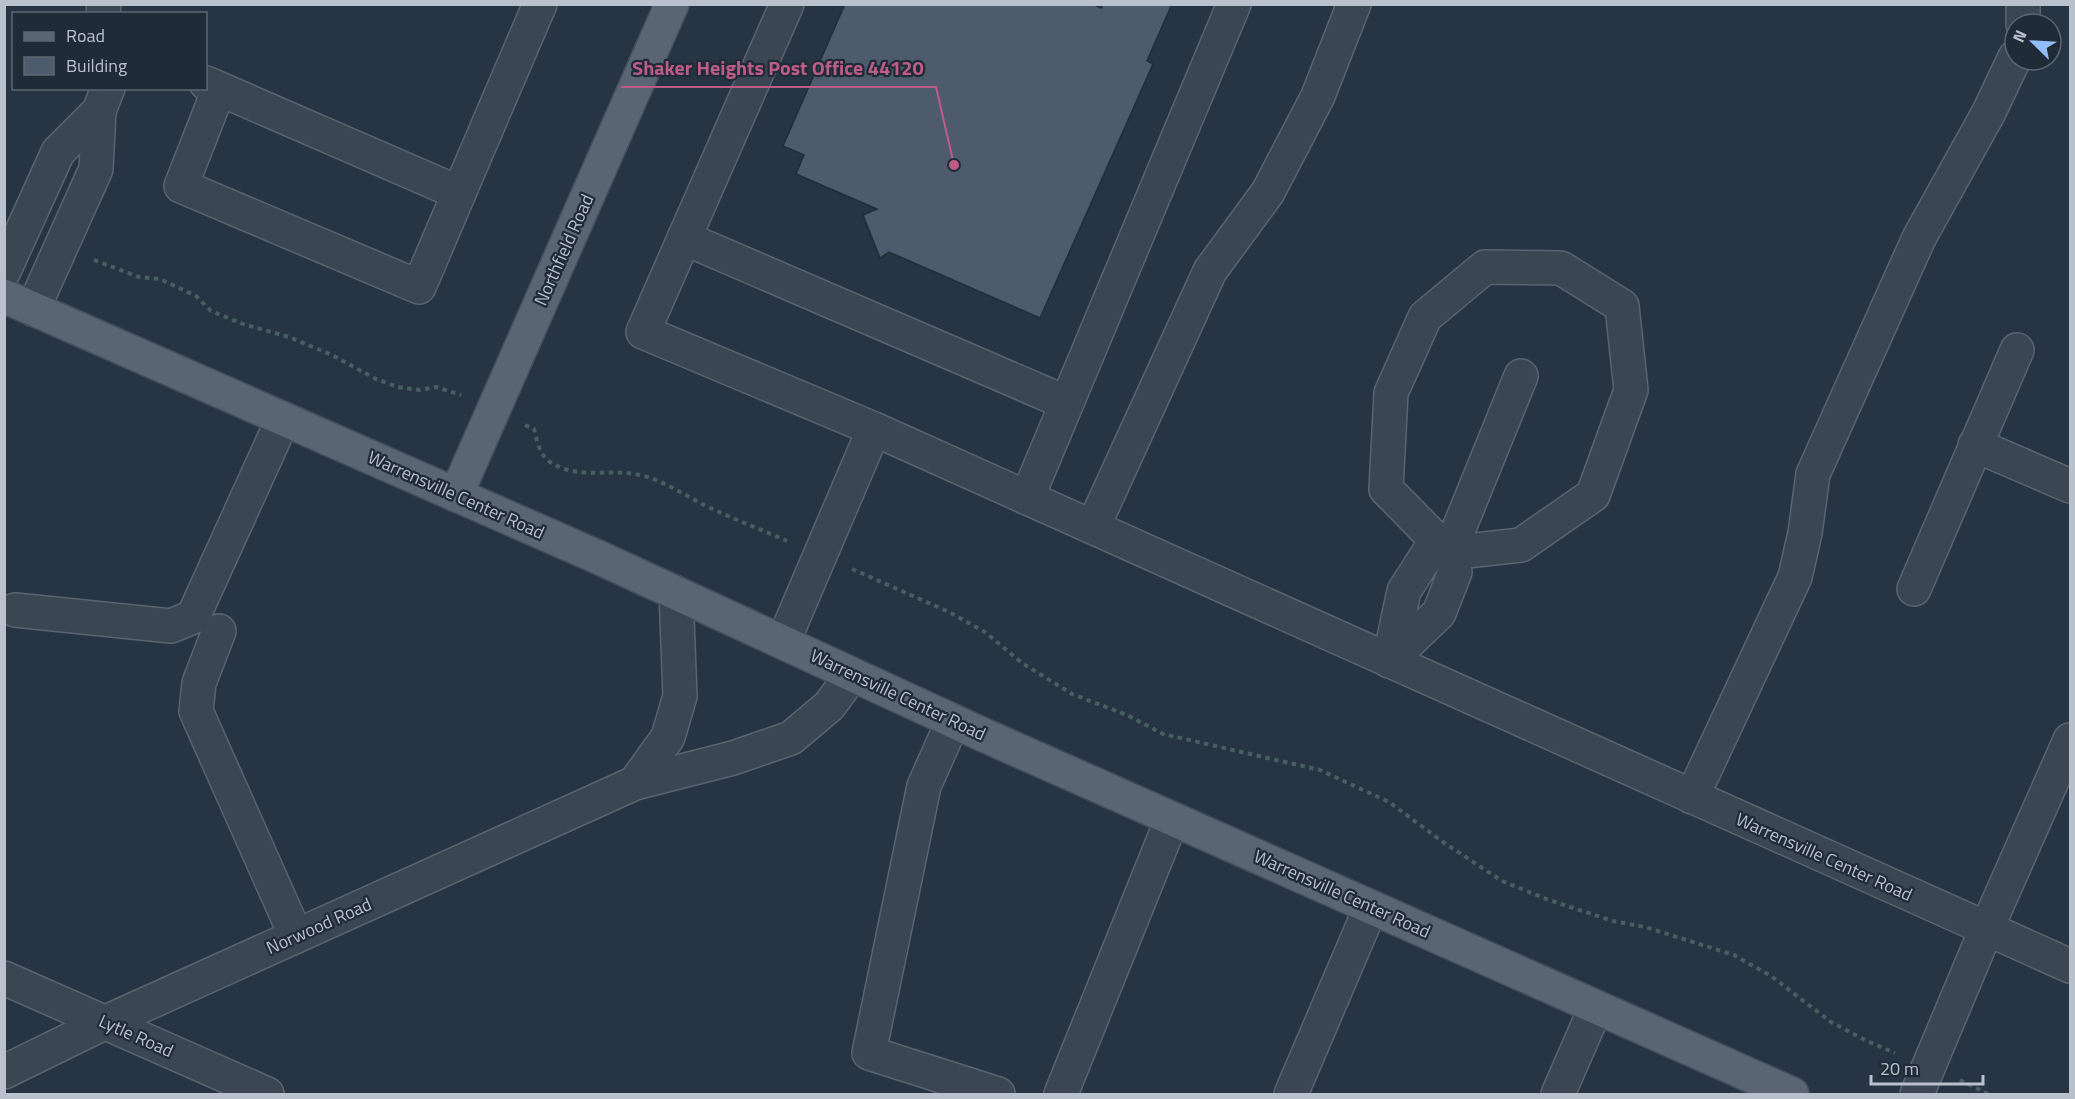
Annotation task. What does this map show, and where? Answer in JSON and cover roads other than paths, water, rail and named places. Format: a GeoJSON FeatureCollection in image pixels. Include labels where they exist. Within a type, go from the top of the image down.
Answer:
{"type":"FeatureCollection","features":[{"type":"Feature","properties":{"kind":"main road","name":"Northfield Road"},"geometry":{"type":"LineString","coordinates":[[456,495],[672,4]]}},
{"type":"Feature","properties":{"kind":"main road","name":"Warrensville Center Road"},"geometry":{"type":"LineString","coordinates":[[19,303],[676,593],[953,721],[1792,1095]]}},
{"type":"Feature","properties":{"kind":"street"},"geometry":{"type":"LineString","coordinates":[[459,193],[212,86],[181,186],[419,287],[540,4]]}},
{"type":"Feature","properties":{"kind":"street"},"geometry":{"type":"LineString","coordinates":[[787,4],[684,238],[1067,403]]}},
{"type":"Feature","properties":{"kind":"street"},"geometry":{"type":"LineString","coordinates":[[1027,498],[1234,4]]}},
{"type":"Feature","properties":{"kind":"street"},"geometry":{"type":"LineString","coordinates":[[1093,527],[1210,271],[1268,192],[1318,96],[1354,4]]}},
{"type":"Feature","properties":{"kind":"street"},"geometry":{"type":"LineString","coordinates":[[1692,797],[1795,577],[1805,533],[1813,474],[1919,238],[1989,112],[2008,72]]}},
{"type":"Feature","properties":{"kind":"street"},"geometry":{"type":"LineString","coordinates":[[4,271],[58,152],[104,100]]}},
{"type":"Feature","properties":{"kind":"street"},"geometry":{"type":"LineString","coordinates":[[19,303],[96,169],[104,100]]}},
{"type":"Feature","properties":{"kind":"street","name":"Warrensville Center Road"},"geometry":{"type":"LineString","coordinates":[[684,238],[642,332],[874,429],[2070,966]]}},
{"type":"Feature","properties":{"kind":"street"},"geometry":{"type":"LineString","coordinates":[[1389,661],[1439,613],[1455,572],[1449,553],[1386,489],[1390,393],[1425,317],[1485,267],[1562,268],[1622,306],[1631,390],[1593,495],[1521,545],[1449,553]]}},
{"type":"Feature","properties":{"kind":"street"},"geometry":{"type":"LineString","coordinates":[[1914,589],[2017,350]]}},
{"type":"Feature","properties":{"kind":"street"},"geometry":{"type":"LineString","coordinates":[[1449,553],[1521,376]]}},
{"type":"Feature","properties":{"kind":"street"},"geometry":{"type":"LineString","coordinates":[[15,610],[171,626],[193,617],[283,419]]}},
{"type":"Feature","properties":{"kind":"street"},"geometry":{"type":"LineString","coordinates":[[783,642],[874,429]]}},
{"type":"Feature","properties":{"kind":"street"},"geometry":{"type":"LineString","coordinates":[[1976,446],[2070,486]]}},
{"type":"Feature","properties":{"kind":"street"},"geometry":{"type":"LineString","coordinates":[[635,783],[668,737],[680,696],[676,593]]}},
{"type":"Feature","properties":{"kind":"street"},"geometry":{"type":"LineString","coordinates":[[219,631],[199,683],[196,711],[296,936]]}},
{"type":"Feature","properties":{"kind":"street","name":"Norwood Road"},"geometry":{"type":"LineString","coordinates":[[4,1072],[104,1023],[635,783],[733,758],[791,738],[829,706],[852,675]]}},
{"type":"Feature","properties":{"kind":"street"},"geometry":{"type":"LineString","coordinates":[[953,721],[924,786],[869,1053],[998,1095]]}},
{"type":"Feature","properties":{"kind":"street"},"geometry":{"type":"LineString","coordinates":[[1917,1095],[1986,930],[2070,740]]}},
{"type":"Feature","properties":{"kind":"street"},"geometry":{"type":"LineString","coordinates":[[1062,1095],[1172,819]]}},
{"type":"Feature","properties":{"kind":"street"},"geometry":{"type":"LineString","coordinates":[[1291,1095],[1371,907]]}},
{"type":"Feature","properties":{"kind":"street","name":"Lytle Road"},"geometry":{"type":"LineString","coordinates":[[4,978],[267,1095]]}},
{"type":"Feature","properties":{"kind":"street"},"geometry":{"type":"LineString","coordinates":[[1558,1095],[1596,1007]]}},
{"type":"Feature","properties":{"kind":"place","name":"Shaker Heights Post Office 44120"},"geometry":{"type":"Point","coordinates":[954,165]}}]}
